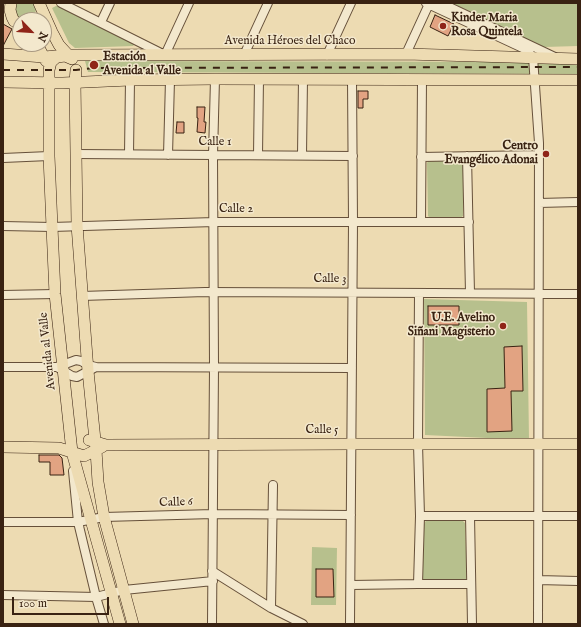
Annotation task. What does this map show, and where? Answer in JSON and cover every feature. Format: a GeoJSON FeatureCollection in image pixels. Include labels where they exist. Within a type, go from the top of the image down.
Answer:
{"type":"FeatureCollection","features":[{"type":"Feature","properties":{"kind":"main road"},"geometry":{"type":"LineString","coordinates":[[11,3],[10,14],[12,17]]}},
{"type":"Feature","properties":{"kind":"main road"},"geometry":{"type":"LineString","coordinates":[[40,5],[59,45],[67,57],[76,66],[73,77],[67,82],[63,83],[55,80],[50,74],[41,52]]}},
{"type":"Feature","properties":{"kind":"main road","name":"Avenida Héroes del Chaco"},"geometry":{"type":"LineString","coordinates":[[3,54],[67,57],[406,54],[578,59]]}},
{"type":"Feature","properties":{"kind":"main road"},"geometry":{"type":"LineString","coordinates":[[49,70],[54,59],[67,57]]}},
{"type":"Feature","properties":{"kind":"main road","name":"Avenida al Valle"},"geometry":{"type":"LineString","coordinates":[[49,70],[50,156],[55,294],[63,369],[98,482],[104,518],[133,624]]}},
{"type":"Feature","properties":{"kind":"main road","name":"Avenida al Valle"},"geometry":{"type":"LineString","coordinates":[[76,70],[77,225],[88,368],[86,446],[91,520],[120,624]]}},
{"type":"Feature","properties":{"kind":"main road"},"geometry":{"type":"LineString","coordinates":[[3,82],[63,83],[130,80],[259,78],[535,81],[578,80]]}},
{"type":"Feature","properties":{"kind":"main road","name":"Calle 5"},"geometry":{"type":"LineString","coordinates":[[86,446],[578,444]]}},
{"type":"Feature","properties":{"kind":"main road"},"geometry":{"type":"LineString","coordinates":[[3,447],[59,448],[86,446]]}},
{"type":"Feature","properties":{"kind":"street"},"geometry":{"type":"LineString","coordinates":[[61,3],[165,55],[189,3]]}},
{"type":"Feature","properties":{"kind":"street"},"geometry":{"type":"LineString","coordinates":[[101,22],[110,3]]}},
{"type":"Feature","properties":{"kind":"street"},"geometry":{"type":"LineString","coordinates":[[244,55],[268,3]]}},
{"type":"Feature","properties":{"kind":"street"},"geometry":{"type":"LineString","coordinates":[[327,55],[351,3]]}},
{"type":"Feature","properties":{"kind":"street"},"geometry":{"type":"LineString","coordinates":[[441,3],[557,58]]}},
{"type":"Feature","properties":{"kind":"street"},"geometry":{"type":"LineString","coordinates":[[406,54],[427,4],[527,50],[533,57],[539,155],[538,624]]}},
{"type":"Feature","properties":{"kind":"street"},"geometry":{"type":"LineString","coordinates":[[258,155],[259,78]]}},
{"type":"Feature","properties":{"kind":"street"},"geometry":{"type":"LineString","coordinates":[[302,155],[303,78]]}},
{"type":"Feature","properties":{"kind":"street"},"geometry":{"type":"LineString","coordinates":[[212,624],[214,367],[213,155],[215,79]]}},
{"type":"Feature","properties":{"kind":"street"},"geometry":{"type":"LineString","coordinates":[[350,624],[353,292],[352,79]]}},
{"type":"Feature","properties":{"kind":"street"},"geometry":{"type":"LineString","coordinates":[[421,222],[422,79]]}},
{"type":"Feature","properties":{"kind":"street"},"geometry":{"type":"LineString","coordinates":[[129,154],[130,80]]}},
{"type":"Feature","properties":{"kind":"street"},"geometry":{"type":"LineString","coordinates":[[168,155],[170,80]]}},
{"type":"Feature","properties":{"kind":"street","name":"Calle 1"},"geometry":{"type":"LineString","coordinates":[[76,154],[353,156]]}},
{"type":"Feature","properties":{"kind":"street"},"geometry":{"type":"LineString","coordinates":[[422,156],[539,155]]}},
{"type":"Feature","properties":{"kind":"street"},"geometry":{"type":"LineString","coordinates":[[3,158],[50,156]]}},
{"type":"Feature","properties":{"kind":"street"},"geometry":{"type":"LineString","coordinates":[[467,156],[470,293]]}},
{"type":"Feature","properties":{"kind":"street"},"geometry":{"type":"LineString","coordinates":[[539,203],[578,202]]}},
{"type":"Feature","properties":{"kind":"street","name":"Calle 2"},"geometry":{"type":"LineString","coordinates":[[3,226],[52,227],[77,225],[214,222],[469,222]]}},
{"type":"Feature","properties":{"kind":"street","name":"Calle 3"},"geometry":{"type":"LineString","coordinates":[[82,296],[214,292],[578,294]]}},
{"type":"Feature","properties":{"kind":"street"},"geometry":{"type":"LineString","coordinates":[[418,584],[420,516],[418,444],[419,293]]}},
{"type":"Feature","properties":{"kind":"street"},"geometry":{"type":"LineString","coordinates":[[3,295],[55,294]]}},
{"type":"Feature","properties":{"kind":"street"},"geometry":{"type":"LineString","coordinates":[[63,369],[73,361],[79,360],[88,368],[352,368]]}},
{"type":"Feature","properties":{"kind":"street"},"geometry":{"type":"LineString","coordinates":[[3,367],[68,370],[69,364],[73,361]]}},
{"type":"Feature","properties":{"kind":"street"},"geometry":{"type":"LineString","coordinates":[[63,369],[72,376],[77,377],[82,375],[88,368]]}},
{"type":"Feature","properties":{"kind":"street"},"geometry":{"type":"LineString","coordinates":[[86,446],[78,522],[104,624]]}},
{"type":"Feature","properties":{"kind":"street"},"geometry":{"type":"LineString","coordinates":[[272,608],[273,485]]}},
{"type":"Feature","properties":{"kind":"street","name":"Calle 6"},"geometry":{"type":"LineString","coordinates":[[3,522],[78,522],[104,518],[213,514],[351,515]]}},
{"type":"Feature","properties":{"kind":"street"},"geometry":{"type":"LineString","coordinates":[[420,516],[578,516]]}},
{"type":"Feature","properties":{"kind":"street"},"geometry":{"type":"LineString","coordinates":[[470,516],[472,624]]}},
{"type":"Feature","properties":{"kind":"street"},"geometry":{"type":"LineString","coordinates":[[212,571],[272,608],[303,624]]}},
{"type":"Feature","properties":{"kind":"street"},"geometry":{"type":"LineString","coordinates":[[538,580],[578,580]]}},
{"type":"Feature","properties":{"kind":"street"},"geometry":{"type":"LineString","coordinates":[[3,595],[96,597],[124,590],[213,581]]}},
{"type":"Feature","properties":{"kind":"street"},"geometry":{"type":"LineString","coordinates":[[351,585],[472,584]]}},
{"type":"Feature","properties":{"kind":"green space"},"geometry":{"type":"Polygon","coordinates":[[[16,3],[34,3],[36,10],[35,12],[15,12],[14,7],[16,3]]]}},
{"type":"Feature","properties":{"kind":"green space"},"geometry":{"type":"Polygon","coordinates":[[[452,3],[578,3],[578,46],[544,47],[452,3]]]}},
{"type":"Feature","properties":{"kind":"green space"},"geometry":{"type":"Polygon","coordinates":[[[58,5],[135,44],[133,46],[75,48],[69,43],[52,8],[58,5]]]}},
{"type":"Feature","properties":{"kind":"green space"},"geometry":{"type":"Polygon","coordinates":[[[85,61],[578,62],[578,74],[88,72],[85,61]]]}},
{"type":"Feature","properties":{"kind":"green space"},"geometry":{"type":"Polygon","coordinates":[[[429,160],[464,162],[463,216],[460,218],[431,219],[428,216],[427,163],[429,160]]]}},
{"type":"Feature","properties":{"kind":"green space"},"geometry":{"type":"Polygon","coordinates":[[[424,299],[527,302],[529,440],[425,435],[424,299]]]}},
{"type":"Feature","properties":{"kind":"green space"},"geometry":{"type":"Polygon","coordinates":[[[427,519],[462,520],[465,523],[467,577],[465,581],[423,581],[424,524],[427,519]]]}},
{"type":"Feature","properties":{"kind":"green space"},"geometry":{"type":"Polygon","coordinates":[[[312,547],[337,548],[336,605],[311,605],[312,547]]]}},
{"type":"Feature","properties":{"kind":"building"},"geometry":{"type":"Polygon","coordinates":[[[435,15],[454,24],[448,36],[430,27],[435,15]]]}},
{"type":"Feature","properties":{"kind":"building"},"geometry":{"type":"Polygon","coordinates":[[[3,24],[12,29],[3,46],[3,24]]]}},
{"type":"Feature","properties":{"kind":"building"},"geometry":{"type":"Polygon","coordinates":[[[358,91],[368,91],[368,99],[363,99],[363,108],[358,108],[358,91]]]}},
{"type":"Feature","properties":{"kind":"building"},"geometry":{"type":"Polygon","coordinates":[[[197,107],[205,107],[205,133],[197,132],[197,107]]]}},
{"type":"Feature","properties":{"kind":"building"},"geometry":{"type":"Polygon","coordinates":[[[177,122],[184,122],[184,133],[176,133],[177,122]]]}},
{"type":"Feature","properties":{"kind":"building"},"geometry":{"type":"Polygon","coordinates":[[[428,306],[459,306],[459,325],[428,325],[428,306]]]}},
{"type":"Feature","properties":{"kind":"building"},"geometry":{"type":"Polygon","coordinates":[[[522,346],[523,391],[511,391],[512,431],[487,432],[487,389],[505,388],[504,347],[522,346]]]}},
{"type":"Feature","properties":{"kind":"building"},"geometry":{"type":"Polygon","coordinates":[[[39,455],[59,455],[62,458],[64,475],[50,475],[50,462],[39,462],[39,455]]]}},
{"type":"Feature","properties":{"kind":"building"},"geometry":{"type":"Polygon","coordinates":[[[316,569],[333,569],[334,597],[316,597],[316,569]]]}},
{"type":"Feature","properties":{"kind":"railway"},"geometry":{"type":"LineString","coordinates":[[3,70],[76,70],[95,68],[578,67]]}},
{"type":"Feature","properties":{"kind":"place","name":"Kinder Maria Rosa Quintela"},"geometry":{"type":"Point","coordinates":[443,26]}},
{"type":"Feature","properties":{"kind":"place","name":"Estación Avenida al Valle"},"geometry":{"type":"Point","coordinates":[94,65]}},
{"type":"Feature","properties":{"kind":"place","name":"Centro Evangélico Adonai"},"geometry":{"type":"Point","coordinates":[546,154]}},
{"type":"Feature","properties":{"kind":"place","name":"U.E. Avelino Siñani Magisterio"},"geometry":{"type":"Point","coordinates":[503,326]}}]}
